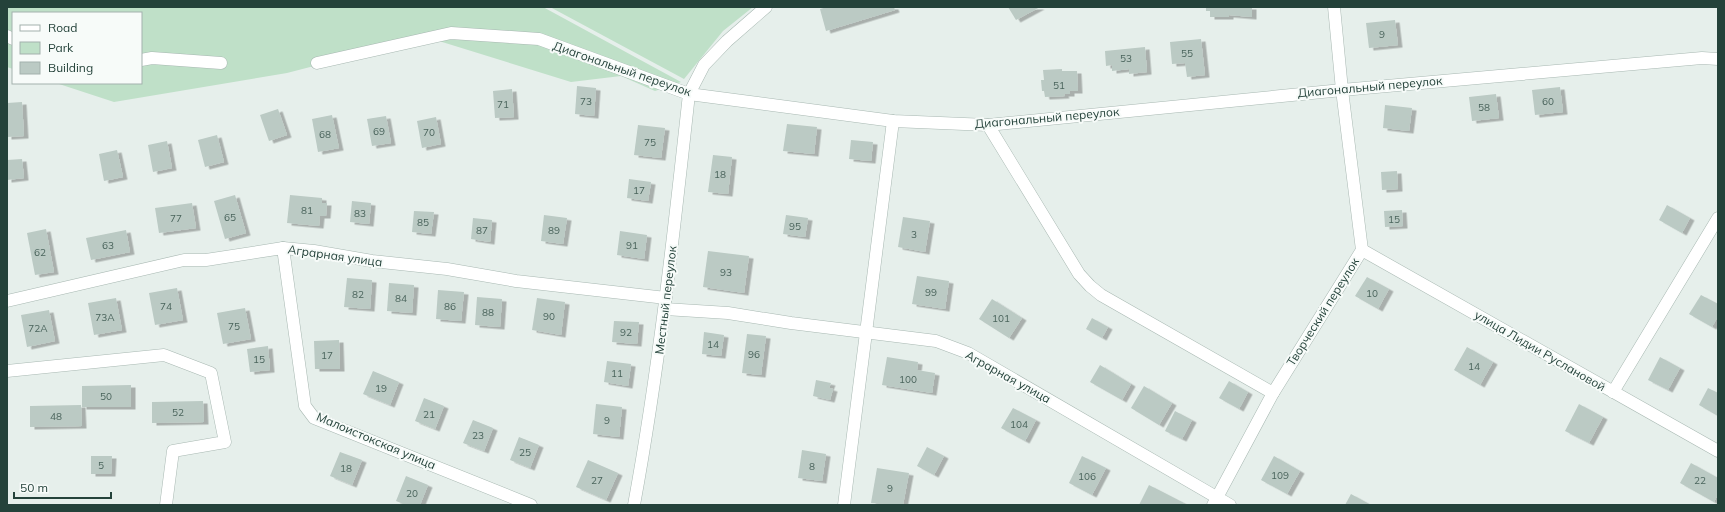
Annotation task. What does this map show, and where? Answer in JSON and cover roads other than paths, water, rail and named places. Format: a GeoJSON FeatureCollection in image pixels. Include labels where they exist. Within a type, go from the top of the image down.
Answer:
{"type":"FeatureCollection","features":[{"type":"Feature","properties":{"kind":"street"},"geometry":{"type":"LineString","coordinates":[[689,94],[704,65],[727,41],[766,7]]}},
{"type":"Feature","properties":{"kind":"street","name":"Творческий переулок"},"geometry":{"type":"LineString","coordinates":[[1215,501],[1273,393],[1362,250],[1342,90],[1334,7]]}},
{"type":"Feature","properties":{"kind":"street","name":"Диагональный переулок"},"geometry":{"type":"LineString","coordinates":[[317,62],[451,33],[539,40],[689,94],[893,121],[988,125],[1342,90],[1702,58],[1718,59]]}},
{"type":"Feature","properties":{"kind":"street"},"geometry":{"type":"LineString","coordinates":[[142,60],[152,58],[221,62]]}},
{"type":"Feature","properties":{"kind":"street","name":"Местный переулок"},"geometry":{"type":"LineString","coordinates":[[634,505],[651,415],[666,304],[689,94]]}},
{"type":"Feature","properties":{"kind":"street"},"geometry":{"type":"LineString","coordinates":[[844,505],[893,121]]}},
{"type":"Feature","properties":{"kind":"street"},"geometry":{"type":"LineString","coordinates":[[988,125],[1079,274],[1090,286],[1101,295],[1273,393]]}},
{"type":"Feature","properties":{"kind":"street"},"geometry":{"type":"LineString","coordinates":[[1613,392],[1718,218]]}},
{"type":"Feature","properties":{"kind":"street","name":"Аграрная улица"},"geometry":{"type":"LineString","coordinates":[[7,301],[184,260],[206,260],[283,248],[314,251],[372,261],[447,269],[666,304],[936,341],[968,353],[1215,501],[1230,505]]}},
{"type":"Feature","properties":{"kind":"street","name":"Малоистокская улица"},"geometry":{"type":"LineString","coordinates":[[283,248],[305,406],[314,418],[531,505]]}},
{"type":"Feature","properties":{"kind":"street","name":"улица Лидии Руслановой"},"geometry":{"type":"LineString","coordinates":[[1362,250],[1718,451]]}},
{"type":"Feature","properties":{"kind":"street"},"geometry":{"type":"LineString","coordinates":[[7,371],[164,355],[212,373],[225,442],[173,451],[166,505]]}}]}
